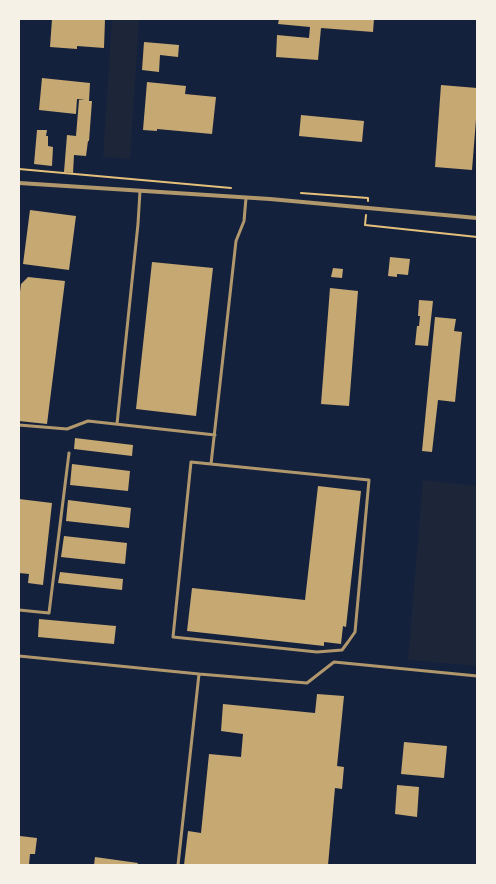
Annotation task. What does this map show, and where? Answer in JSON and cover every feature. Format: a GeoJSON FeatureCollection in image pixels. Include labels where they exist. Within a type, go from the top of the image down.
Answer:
{"type":"FeatureCollection","features":[{"type":"Feature","properties":{"kind":"street"},"geometry":{"type":"LineString","coordinates":[[19,183],[270,199],[477,218]]}},
{"type":"Feature","properties":{"kind":"lane"},"geometry":{"type":"LineString","coordinates":[[117,424],[138,224],[140,191]]}},
{"type":"Feature","properties":{"kind":"lane"},"geometry":{"type":"LineString","coordinates":[[211,464],[236,241],[244,221],[246,198]]}},
{"type":"Feature","properties":{"kind":"lane"},"geometry":{"type":"LineString","coordinates":[[19,425],[58,430],[74,427],[88,421],[215,435]]}},
{"type":"Feature","properties":{"kind":"lane"},"geometry":{"type":"LineString","coordinates":[[19,610],[49,613],[68,453]]}},
{"type":"Feature","properties":{"kind":"lane"},"geometry":{"type":"LineString","coordinates":[[191,462],[211,464],[369,480],[355,632],[342,650],[317,652],[173,636],[191,462]]}},
{"type":"Feature","properties":{"kind":"lane"},"geometry":{"type":"LineString","coordinates":[[19,656],[307,683],[334,662],[477,676]]}},
{"type":"Feature","properties":{"kind":"lane"},"geometry":{"type":"LineString","coordinates":[[178,865],[199,674]]}},
{"type":"Feature","properties":{"kind":"path"},"geometry":{"type":"LineString","coordinates":[[365,225],[477,236]]}},
{"type":"Feature","properties":{"kind":"shaded area"},"geometry":{"type":"Polygon","coordinates":[[[112,19],[139,19],[130,159],[103,157],[112,19]]]}},
{"type":"Feature","properties":{"kind":"shaded area"},"geometry":{"type":"Polygon","coordinates":[[[423,480],[477,486],[477,666],[408,660],[423,480]]]}},
{"type":"Feature","properties":{"kind":"building"},"geometry":{"type":"Polygon","coordinates":[[[52,19],[105,19],[104,48],[77,46],[77,49],[50,47],[52,19]]]}},
{"type":"Feature","properties":{"kind":"building"},"geometry":{"type":"Polygon","coordinates":[[[279,19],[374,19],[373,32],[321,28],[318,60],[276,57],[277,35],[309,38],[310,27],[278,24],[279,19]]]}},
{"type":"Feature","properties":{"kind":"building"},"geometry":{"type":"Polygon","coordinates":[[[144,42],[179,45],[178,57],[160,55],[159,72],[142,70],[144,42]]]}},
{"type":"Feature","properties":{"kind":"building"},"geometry":{"type":"Polygon","coordinates":[[[42,78],[90,83],[89,101],[92,101],[89,141],[86,156],[74,155],[73,173],[64,172],[67,135],[76,136],[79,100],[85,100],[77,99],[76,114],[39,110],[42,78]]]}},
{"type":"Feature","properties":{"kind":"building"},"geometry":{"type":"Polygon","coordinates":[[[147,82],[186,86],[185,94],[216,97],[212,134],[157,129],[157,131],[143,130],[147,82]]]}},
{"type":"Feature","properties":{"kind":"building"},"geometry":{"type":"Polygon","coordinates":[[[441,85],[477,88],[472,170],[435,167],[441,85]]]}},
{"type":"Feature","properties":{"kind":"building"},"geometry":{"type":"Polygon","coordinates":[[[301,115],[364,121],[362,142],[299,136],[301,115]]]}},
{"type":"Feature","properties":{"kind":"building"},"geometry":{"type":"Polygon","coordinates":[[[37,130],[47,130],[46,136],[48,136],[48,146],[53,147],[52,166],[34,164],[37,130]]]}},
{"type":"Feature","properties":{"kind":"building"},"geometry":{"type":"Polygon","coordinates":[[[30,210],[76,216],[69,270],[23,264],[30,210]]]}},
{"type":"Feature","properties":{"kind":"building"},"geometry":{"type":"Polygon","coordinates":[[[390,257],[410,259],[408,275],[397,274],[397,277],[388,276],[390,257]]]}},
{"type":"Feature","properties":{"kind":"building"},"geometry":{"type":"Polygon","coordinates":[[[152,262],[213,268],[196,416],[136,409],[152,262]]]}},
{"type":"Feature","properties":{"kind":"building"},"geometry":{"type":"Polygon","coordinates":[[[333,268],[343,269],[342,278],[331,277],[333,268]]]}},
{"type":"Feature","properties":{"kind":"building"},"geometry":{"type":"Polygon","coordinates":[[[28,277],[65,281],[47,424],[19,421],[19,300],[21,284],[28,277]]]}},
{"type":"Feature","properties":{"kind":"building"},"geometry":{"type":"Polygon","coordinates":[[[330,288],[358,291],[349,406],[321,404],[330,288]]]}},
{"type":"Feature","properties":{"kind":"building"},"geometry":{"type":"Polygon","coordinates":[[[419,300],[433,301],[428,346],[415,345],[417,326],[419,326],[420,316],[418,316],[419,300]]]}},
{"type":"Feature","properties":{"kind":"building"},"geometry":{"type":"Polygon","coordinates":[[[435,317],[456,319],[454,331],[462,332],[455,402],[438,400],[432,452],[422,451],[435,317]]]}},
{"type":"Feature","properties":{"kind":"building"},"geometry":{"type":"Polygon","coordinates":[[[75,438],[133,445],[132,456],[74,449],[75,438]]]}},
{"type":"Feature","properties":{"kind":"building"},"geometry":{"type":"Polygon","coordinates":[[[72,464],[130,471],[128,491],[70,485],[72,464]]]}},
{"type":"Feature","properties":{"kind":"building"},"geometry":{"type":"Polygon","coordinates":[[[318,486],[361,491],[346,627],[343,626],[341,644],[324,642],[324,646],[187,631],[192,588],[305,600],[318,486]]]}},
{"type":"Feature","properties":{"kind":"building"},"geometry":{"type":"Polygon","coordinates":[[[19,499],[52,503],[43,585],[28,583],[29,574],[19,573],[19,499]]]}},
{"type":"Feature","properties":{"kind":"building"},"geometry":{"type":"Polygon","coordinates":[[[68,500],[131,508],[129,528],[66,521],[68,500]]]}},
{"type":"Feature","properties":{"kind":"building"},"geometry":{"type":"Polygon","coordinates":[[[64,536],[127,543],[125,564],[61,557],[64,536]]]}},
{"type":"Feature","properties":{"kind":"building"},"geometry":{"type":"Polygon","coordinates":[[[60,572],[123,579],[122,590],[58,583],[60,572]]]}},
{"type":"Feature","properties":{"kind":"building"},"geometry":{"type":"Polygon","coordinates":[[[39,619],[116,626],[114,644],[38,637],[39,619]]]}},
{"type":"Feature","properties":{"kind":"building"},"geometry":{"type":"Polygon","coordinates":[[[317,694],[344,696],[337,766],[344,767],[342,789],[335,788],[328,865],[184,865],[188,831],[201,833],[209,754],[241,757],[243,734],[221,731],[223,704],[315,713],[317,694]]]}},
{"type":"Feature","properties":{"kind":"building"},"geometry":{"type":"Polygon","coordinates":[[[404,742],[447,746],[444,778],[401,774],[404,742]]]}},
{"type":"Feature","properties":{"kind":"building"},"geometry":{"type":"Polygon","coordinates":[[[397,785],[419,787],[417,817],[395,814],[397,785]]]}},
{"type":"Feature","properties":{"kind":"building"},"geometry":{"type":"Polygon","coordinates":[[[20,836],[37,838],[35,854],[30,854],[29,865],[19,865],[20,836]]]}},
{"type":"Feature","properties":{"kind":"building"},"geometry":{"type":"Polygon","coordinates":[[[95,857],[138,863],[137,865],[94,865],[95,857]]]}}]}
